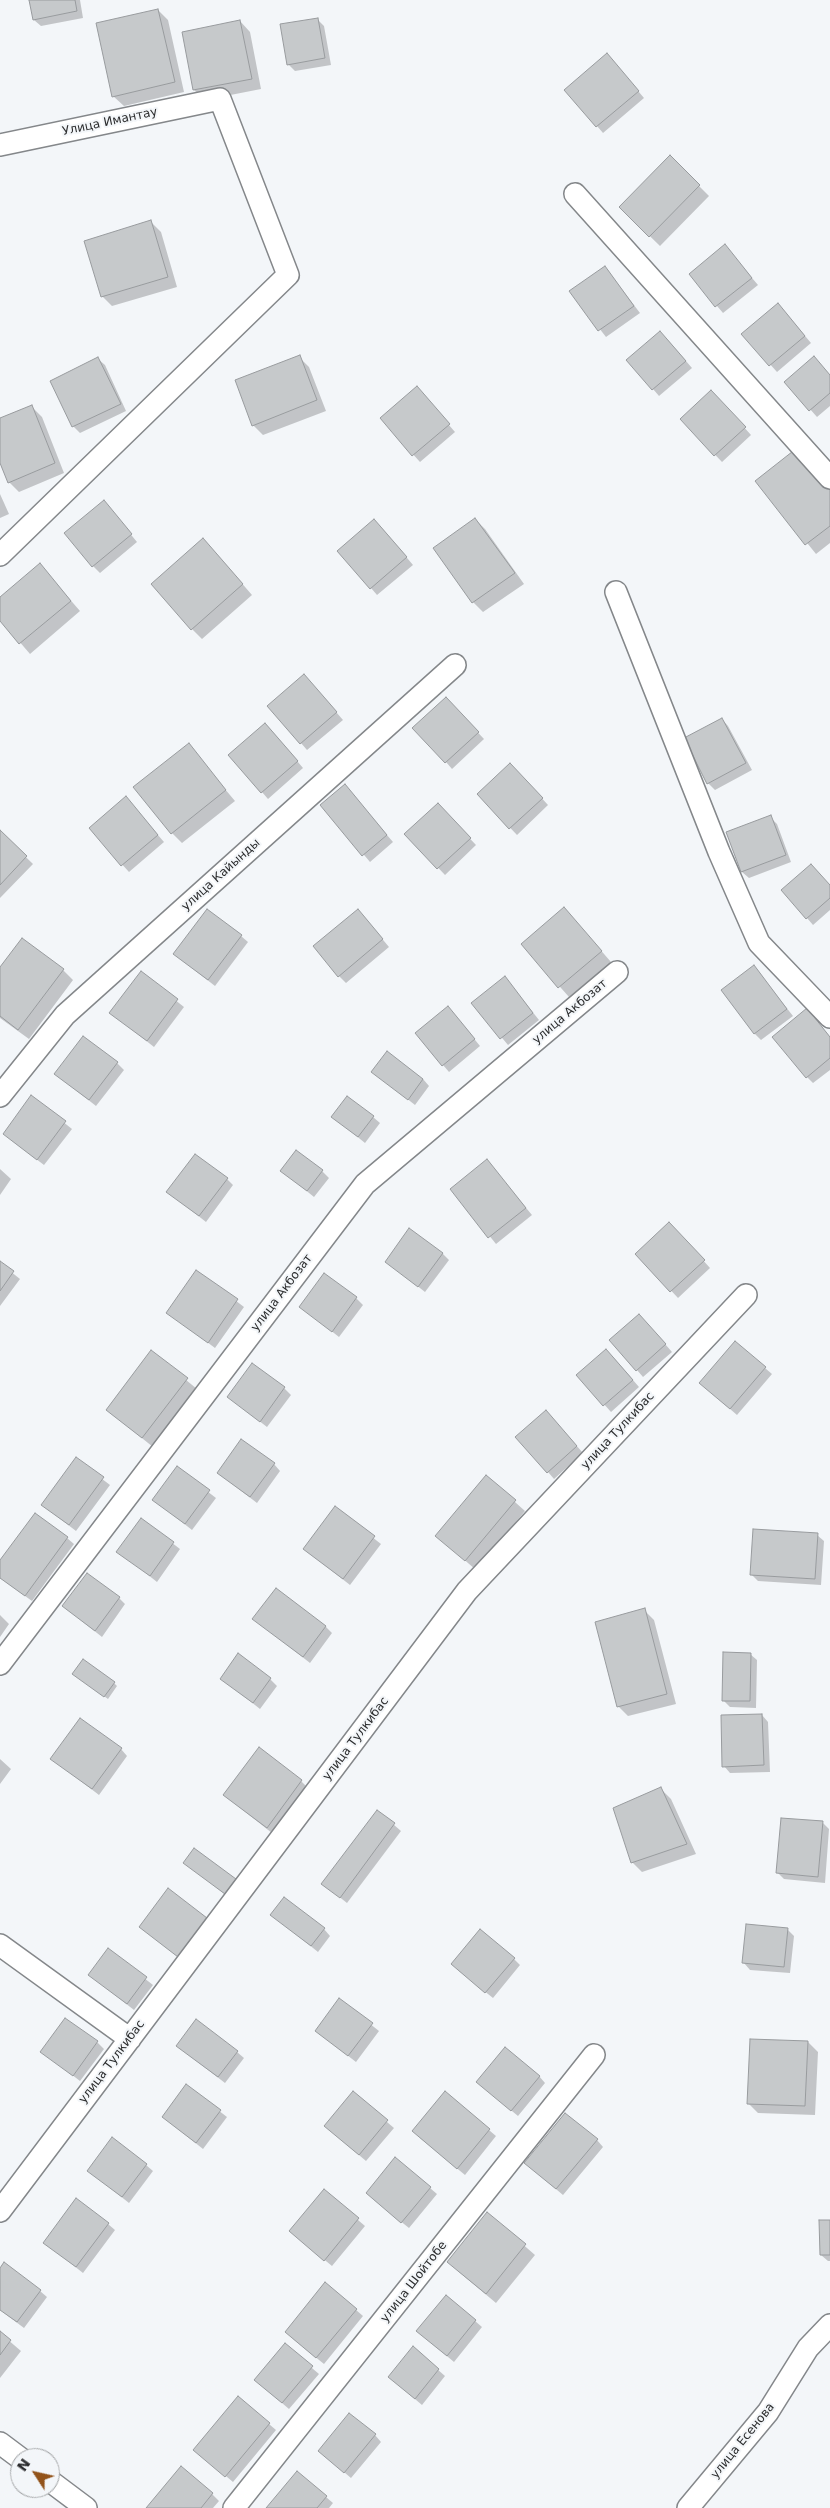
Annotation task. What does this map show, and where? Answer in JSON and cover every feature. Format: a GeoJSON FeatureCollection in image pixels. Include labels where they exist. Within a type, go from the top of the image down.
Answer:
{"type":"FeatureCollection","features":[{"type":"Feature","properties":{"kind":"street","name":"Улица Имантау"},"geometry":{"type":"LineString","coordinates":[[0,146],[220,99],[288,275],[0,555]]}},
{"type":"Feature","properties":{"kind":"street"},"geometry":{"type":"LineString","coordinates":[[575,194],[830,478]]}},
{"type":"Feature","properties":{"kind":"street"},"geometry":{"type":"LineString","coordinates":[[616,592],[719,852],[759,943],[830,1016]]}},
{"type":"Feature","properties":{"kind":"street","name":"улица Кайынды"},"geometry":{"type":"LineString","coordinates":[[0,1096],[66,1015],[455,665]]}},
{"type":"Feature","properties":{"kind":"street","name":"улица Акбозат"},"geometry":{"type":"LineString","coordinates":[[0,1664],[365,1184],[617,972]]}},
{"type":"Feature","properties":{"kind":"street","name":"улица Тулкибас"},"geometry":{"type":"LineString","coordinates":[[0,2211],[467,1591],[746,1295]]}},
{"type":"Feature","properties":{"kind":"street"},"geometry":{"type":"LineString","coordinates":[[0,1945],[130,2039]]}},
{"type":"Feature","properties":{"kind":"street","name":"улица Шойтобе"},"geometry":{"type":"LineString","coordinates":[[234,2508],[594,2055]]}},
{"type":"Feature","properties":{"kind":"street","name":"улица Есенова"},"geometry":{"type":"LineString","coordinates":[[688,2508],[768,2412],[808,2348],[830,2325]]}},
{"type":"Feature","properties":{"kind":"street"},"geometry":{"type":"LineString","coordinates":[[60,2488],[86,2508]]}},
{"type":"Feature","properties":{"kind":"building"},"geometry":{"type":"Polygon","coordinates":[[[29,0],[75,0],[77,11],[33,20],[29,0]]]}},
{"type":"Feature","properties":{"kind":"building"},"geometry":{"type":"Polygon","coordinates":[[[158,9],[175,82],[112,97],[96,23],[158,9]]]}},
{"type":"Feature","properties":{"kind":"building"},"geometry":{"type":"Polygon","coordinates":[[[318,18],[325,58],[287,65],[280,24],[318,18]]]}},
{"type":"Feature","properties":{"kind":"building"},"geometry":{"type":"Polygon","coordinates":[[[240,20],[252,79],[193,90],[182,32],[240,20]]]}},
{"type":"Feature","properties":{"kind":"building"},"geometry":{"type":"Polygon","coordinates":[[[607,53],[639,91],[596,127],[564,90],[607,53]]]}},
{"type":"Feature","properties":{"kind":"building"},"geometry":{"type":"Polygon","coordinates":[[[670,155],[700,185],[649,237],[619,207],[670,155]]]}},
{"type":"Feature","properties":{"kind":"building"},"geometry":{"type":"Polygon","coordinates":[[[151,220],[168,277],[101,297],[84,241],[151,220]]]}},
{"type":"Feature","properties":{"kind":"building"},"geometry":{"type":"Polygon","coordinates":[[[725,244],[752,278],[715,307],[689,274],[725,244]]]}},
{"type":"Feature","properties":{"kind":"building"},"geometry":{"type":"Polygon","coordinates":[[[605,266],[634,306],[598,331],[569,291],[605,266]]]}},
{"type":"Feature","properties":{"kind":"building"},"geometry":{"type":"Polygon","coordinates":[[[778,303],[805,336],[769,366],[741,334],[778,303]]]}},
{"type":"Feature","properties":{"kind":"building"},"geometry":{"type":"Polygon","coordinates":[[[660,331],[686,361],[652,390],[626,360],[660,331]]]}},
{"type":"Feature","properties":{"kind":"building"},"geometry":{"type":"Polygon","coordinates":[[[300,355],[317,400],[252,426],[235,380],[300,355]]]}},
{"type":"Feature","properties":{"kind":"building"},"geometry":{"type":"Polygon","coordinates":[[[814,356],[830,375],[830,393],[809,411],[784,382],[814,356]]]}},
{"type":"Feature","properties":{"kind":"building"},"geometry":{"type":"Polygon","coordinates":[[[98,357],[121,404],[72,427],[50,381],[98,357]]]}},
{"type":"Feature","properties":{"kind":"building"},"geometry":{"type":"Polygon","coordinates":[[[417,386],[450,424],[412,456],[380,418],[417,386]]]}},
{"type":"Feature","properties":{"kind":"building"},"geometry":{"type":"Polygon","coordinates":[[[711,390],[746,427],[714,456],[680,419],[711,390]]]}},
{"type":"Feature","properties":{"kind":"building"},"geometry":{"type":"Polygon","coordinates":[[[32,405],[55,463],[8,483],[0,463],[0,418],[32,405]]]}},
{"type":"Feature","properties":{"kind":"building"},"geometry":{"type":"Polygon","coordinates":[[[797,448],[830,489],[830,526],[805,545],[755,481],[797,448]]]}},
{"type":"Feature","properties":{"kind":"building"},"geometry":{"type":"Polygon","coordinates":[[[104,500],[132,534],[92,567],[64,533],[104,500]]]}},
{"type":"Feature","properties":{"kind":"building"},"geometry":{"type":"Polygon","coordinates":[[[475,518],[515,573],[472,603],[433,548],[475,518]]]}},
{"type":"Feature","properties":{"kind":"building"},"geometry":{"type":"Polygon","coordinates":[[[374,519],[407,557],[370,589],[337,551],[374,519]]]}},
{"type":"Feature","properties":{"kind":"building"},"geometry":{"type":"Polygon","coordinates":[[[203,538],[243,584],[191,630],[151,584],[203,538]]]}},
{"type":"Feature","properties":{"kind":"building"},"geometry":{"type":"Polygon","coordinates":[[[40,563],[71,601],[19,644],[0,621],[0,597],[40,563]]]}},
{"type":"Feature","properties":{"kind":"building"},"geometry":{"type":"Polygon","coordinates":[[[304,674],[337,712],[300,744],[267,706],[304,674]]]}},
{"type":"Feature","properties":{"kind":"building"},"geometry":{"type":"Polygon","coordinates":[[[446,697],[479,732],[445,763],[412,728],[446,697]]]}},
{"type":"Feature","properties":{"kind":"building"},"geometry":{"type":"Polygon","coordinates":[[[722,718],[746,763],[707,784],[684,738],[722,718]]]}},
{"type":"Feature","properties":{"kind":"building"},"geometry":{"type":"Polygon","coordinates":[[[265,723],[298,761],[261,793],[228,755],[265,723]]]}},
{"type":"Feature","properties":{"kind":"building"},"geometry":{"type":"Polygon","coordinates":[[[189,743],[226,790],[171,834],[133,787],[189,743]]]}},
{"type":"Feature","properties":{"kind":"building"},"geometry":{"type":"Polygon","coordinates":[[[510,763],[543,798],[509,829],[477,794],[510,763]]]}},
{"type":"Feature","properties":{"kind":"building"},"geometry":{"type":"Polygon","coordinates":[[[345,784],[387,835],[362,856],[320,805],[345,784]]]}},
{"type":"Feature","properties":{"kind":"building"},"geometry":{"type":"Polygon","coordinates":[[[126,796],[158,835],[121,866],[89,828],[126,796]]]}},
{"type":"Feature","properties":{"kind":"building"},"geometry":{"type":"Polygon","coordinates":[[[438,803],[471,838],[437,869],[404,834],[438,803]]]}},
{"type":"Feature","properties":{"kind":"building"},"geometry":{"type":"Polygon","coordinates":[[[771,815],[786,855],[741,872],[726,832],[771,815]]]}},
{"type":"Feature","properties":{"kind":"building"},"geometry":{"type":"Polygon","coordinates":[[[0,830],[27,856],[0,885],[0,830]]]}},
{"type":"Feature","properties":{"kind":"building"},"geometry":{"type":"Polygon","coordinates":[[[811,864],[830,885],[830,898],[806,919],[781,890],[811,864]]]}},
{"type":"Feature","properties":{"kind":"building"},"geometry":{"type":"Polygon","coordinates":[[[564,907],[602,951],[558,988],[521,944],[564,907]]]}},
{"type":"Feature","properties":{"kind":"building"},"geometry":{"type":"Polygon","coordinates":[[[207,909],[242,935],[208,980],[173,954],[207,909]]]}},
{"type":"Feature","properties":{"kind":"building"},"geometry":{"type":"Polygon","coordinates":[[[358,909],[383,939],[338,977],[313,946],[358,909]]]}},
{"type":"Feature","properties":{"kind":"building"},"geometry":{"type":"Polygon","coordinates":[[[22,938],[64,969],[18,1030],[0,1016],[0,967],[22,938]]]}},
{"type":"Feature","properties":{"kind":"building"},"geometry":{"type":"Polygon","coordinates":[[[754,965],[787,1009],[754,1034],[721,990],[754,965]]]}},
{"type":"Feature","properties":{"kind":"building"},"geometry":{"type":"Polygon","coordinates":[[[141,971],[178,999],[147,1041],[109,1013],[141,971]]]}},
{"type":"Feature","properties":{"kind":"building"},"geometry":{"type":"Polygon","coordinates":[[[505,976],[533,1013],[500,1039],[471,1003],[505,976]]]}},
{"type":"Feature","properties":{"kind":"building"},"geometry":{"type":"Polygon","coordinates":[[[448,1006],[475,1039],[442,1066],[415,1033],[448,1006]]]}},
{"type":"Feature","properties":{"kind":"building"},"geometry":{"type":"Polygon","coordinates":[[[807,1008],[830,1037],[830,1058],[806,1078],[772,1037],[807,1008]]]}},
{"type":"Feature","properties":{"kind":"building"},"geometry":{"type":"Polygon","coordinates":[[[83,1036],[118,1062],[89,1100],[54,1074],[83,1036]]]}},
{"type":"Feature","properties":{"kind":"building"},"geometry":{"type":"Polygon","coordinates":[[[387,1051],[423,1079],[408,1100],[371,1072],[387,1051]]]}},
{"type":"Feature","properties":{"kind":"building"},"geometry":{"type":"Polygon","coordinates":[[[31,1095],[66,1121],[37,1160],[3,1134],[31,1095]]]}},
{"type":"Feature","properties":{"kind":"building"},"geometry":{"type":"Polygon","coordinates":[[[347,1096],[374,1116],[358,1137],[331,1117],[347,1096]]]}},
{"type":"Feature","properties":{"kind":"building"},"geometry":{"type":"Polygon","coordinates":[[[296,1150],[323,1170],[307,1191],[280,1171],[296,1150]]]}},
{"type":"Feature","properties":{"kind":"building"},"geometry":{"type":"Polygon","coordinates":[[[195,1154],[228,1178],[199,1216],[166,1192],[195,1154]]]}},
{"type":"Feature","properties":{"kind":"building"},"geometry":{"type":"Polygon","coordinates":[[[487,1159],[526,1208],[488,1238],[450,1189],[487,1159]]]}},
{"type":"Feature","properties":{"kind":"building"},"geometry":{"type":"Polygon","coordinates":[[[669,1222],[705,1260],[670,1292],[635,1254],[669,1222]]]}},
{"type":"Feature","properties":{"kind":"building"},"geometry":{"type":"Polygon","coordinates":[[[409,1228],[443,1253],[418,1287],[385,1262],[409,1228]]]}},
{"type":"Feature","properties":{"kind":"building"},"geometry":{"type":"Polygon","coordinates":[[[0,1261],[14,1271],[0,1291],[0,1261]]]}},
{"type":"Feature","properties":{"kind":"building"},"geometry":{"type":"Polygon","coordinates":[[[196,1270],[238,1299],[208,1343],[166,1313],[196,1270]]]}},
{"type":"Feature","properties":{"kind":"building"},"geometry":{"type":"Polygon","coordinates":[[[324,1273],[357,1297],[332,1332],[299,1307],[324,1273]]]}},
{"type":"Feature","properties":{"kind":"building"},"geometry":{"type":"Polygon","coordinates":[[[639,1314],[666,1344],[636,1371],[609,1340],[639,1314]]]}},
{"type":"Feature","properties":{"kind":"building"},"geometry":{"type":"Polygon","coordinates":[[[735,1341],[766,1367],[730,1409],[699,1383],[735,1341]]]}},
{"type":"Feature","properties":{"kind":"building"},"geometry":{"type":"Polygon","coordinates":[[[606,1349],[633,1380],[603,1406],[576,1375],[606,1349]]]}},
{"type":"Feature","properties":{"kind":"building"},"geometry":{"type":"Polygon","coordinates":[[[151,1350],[188,1378],[142,1438],[106,1410],[151,1350]]]}},
{"type":"Feature","properties":{"kind":"building"},"geometry":{"type":"Polygon","coordinates":[[[252,1363],[285,1387],[260,1422],[227,1397],[252,1363]]]}},
{"type":"Feature","properties":{"kind":"building"},"geometry":{"type":"Polygon","coordinates":[[[546,1410],[577,1446],[547,1473],[515,1437],[546,1410]]]}},
{"type":"Feature","properties":{"kind":"building"},"geometry":{"type":"Polygon","coordinates":[[[241,1439],[275,1463],[250,1497],[217,1473],[241,1439]]]}},
{"type":"Feature","properties":{"kind":"building"},"geometry":{"type":"Polygon","coordinates":[[[76,1457],[104,1477],[69,1525],[41,1505],[76,1457]]]}},
{"type":"Feature","properties":{"kind":"building"},"geometry":{"type":"Polygon","coordinates":[[[177,1466],[210,1490],[185,1524],[152,1500],[177,1466]]]}},
{"type":"Feature","properties":{"kind":"building"},"geometry":{"type":"Polygon","coordinates":[[[486,1475],[516,1500],[465,1561],[435,1536],[486,1475]]]}},
{"type":"Feature","properties":{"kind":"building"},"geometry":{"type":"Polygon","coordinates":[[[335,1506],[375,1536],[343,1579],[303,1549],[335,1506]]]}},
{"type":"Feature","properties":{"kind":"building"},"geometry":{"type":"Polygon","coordinates":[[[35,1513],[68,1537],[25,1596],[0,1578],[0,1560],[35,1513]]]}},
{"type":"Feature","properties":{"kind":"building"},"geometry":{"type":"Polygon","coordinates":[[[141,1518],[174,1542],[150,1576],[116,1552],[141,1518]]]}},
{"type":"Feature","properties":{"kind":"building"},"geometry":{"type":"Polygon","coordinates":[[[753,1529],[818,1533],[815,1579],[750,1575],[753,1529]]]}},
{"type":"Feature","properties":{"kind":"building"},"geometry":{"type":"Polygon","coordinates":[[[87,1573],[120,1597],[95,1631],[62,1606],[87,1573]]]}},
{"type":"Feature","properties":{"kind":"building"},"geometry":{"type":"Polygon","coordinates":[[[276,1588],[326,1626],[303,1657],[252,1619],[276,1588]]]}},
{"type":"Feature","properties":{"kind":"building"},"geometry":{"type":"Polygon","coordinates":[[[645,1608],[667,1694],[617,1707],[595,1622],[645,1608]]]}},
{"type":"Feature","properties":{"kind":"building"},"geometry":{"type":"Polygon","coordinates":[[[723,1652],[751,1653],[750,1701],[722,1701],[723,1652]]]}},
{"type":"Feature","properties":{"kind":"building"},"geometry":{"type":"Polygon","coordinates":[[[238,1653],[271,1678],[253,1703],[220,1679],[238,1653]]]}},
{"type":"Feature","properties":{"kind":"building"},"geometry":{"type":"Polygon","coordinates":[[[83,1659],[115,1682],[104,1697],[72,1674],[83,1659]]]}},
{"type":"Feature","properties":{"kind":"building"},"geometry":{"type":"Polygon","coordinates":[[[762,1714],[764,1765],[722,1767],[721,1715],[762,1714]]]}},
{"type":"Feature","properties":{"kind":"building"},"geometry":{"type":"Polygon","coordinates":[[[80,1718],[122,1748],[92,1789],[50,1759],[80,1718]]]}},
{"type":"Feature","properties":{"kind":"building"},"geometry":{"type":"Polygon","coordinates":[[[259,1747],[302,1780],[267,1828],[223,1795],[259,1747]]]}},
{"type":"Feature","properties":{"kind":"building"},"geometry":{"type":"Polygon","coordinates":[[[661,1787],[687,1844],[631,1863],[613,1808],[661,1787]]]}},
{"type":"Feature","properties":{"kind":"building"},"geometry":{"type":"Polygon","coordinates":[[[377,1810],[395,1823],[340,1898],[321,1884],[377,1810]]]}},
{"type":"Feature","properties":{"kind":"building"},"geometry":{"type":"Polygon","coordinates":[[[781,1818],[823,1821],[818,1877],[776,1873],[781,1818]]]}},
{"type":"Feature","properties":{"kind":"building"},"geometry":{"type":"Polygon","coordinates":[[[194,1848],[236,1879],[225,1894],[183,1863],[194,1848]]]}},
{"type":"Feature","properties":{"kind":"building"},"geometry":{"type":"Polygon","coordinates":[[[168,1888],[207,1918],[178,1957],[139,1927],[168,1888]]]}},
{"type":"Feature","properties":{"kind":"building"},"geometry":{"type":"Polygon","coordinates":[[[284,1897],[325,1928],[311,1946],[270,1915],[284,1897]]]}},
{"type":"Feature","properties":{"kind":"building"},"geometry":{"type":"Polygon","coordinates":[[[746,1924],[788,1928],[784,1967],[742,1963],[746,1924]]]}},
{"type":"Feature","properties":{"kind":"building"},"geometry":{"type":"Polygon","coordinates":[[[480,1929],[515,1958],[485,1993],[451,1964],[480,1929]]]}},
{"type":"Feature","properties":{"kind":"building"},"geometry":{"type":"Polygon","coordinates":[[[108,1948],[147,1977],[127,2004],[88,1975],[108,1948]]]}},
{"type":"Feature","properties":{"kind":"building"},"geometry":{"type":"Polygon","coordinates":[[[339,1998],[373,2023],[348,2056],[315,2031],[339,1998]]]}},
{"type":"Feature","properties":{"kind":"building"},"geometry":{"type":"Polygon","coordinates":[[[65,2018],[98,2041],[73,2076],[40,2052],[65,2018]]]}},
{"type":"Feature","properties":{"kind":"building"},"geometry":{"type":"Polygon","coordinates":[[[196,2019],[238,2051],[218,2077],[176,2046],[196,2019]]]}},
{"type":"Feature","properties":{"kind":"building"},"geometry":{"type":"Polygon","coordinates":[[[750,2039],[808,2041],[805,2106],[747,2104],[750,2039]]]}},
{"type":"Feature","properties":{"kind":"building"},"geometry":{"type":"Polygon","coordinates":[[[505,2047],[540,2076],[511,2111],[476,2082],[505,2047]]]}},
{"type":"Feature","properties":{"kind":"building"},"geometry":{"type":"Polygon","coordinates":[[[186,2084],[221,2110],[196,2143],[162,2117],[186,2084]]]}},
{"type":"Feature","properties":{"kind":"building"},"geometry":{"type":"Polygon","coordinates":[[[353,2091],[388,2120],[359,2155],[324,2126],[353,2091]]]}},
{"type":"Feature","properties":{"kind":"building"},"geometry":{"type":"Polygon","coordinates":[[[445,2091],[490,2129],[457,2169],[412,2131],[445,2091]]]}},
{"type":"Feature","properties":{"kind":"building"},"geometry":{"type":"Polygon","coordinates":[[[565,2113],[598,2139],[556,2189],[524,2163],[565,2113]]]}},
{"type":"Feature","properties":{"kind":"building"},"geometry":{"type":"Polygon","coordinates":[[[112,2137],[147,2164],[122,2197],[87,2171],[112,2137]]]}},
{"type":"Feature","properties":{"kind":"building"},"geometry":{"type":"Polygon","coordinates":[[[395,2157],[431,2187],[401,2223],[366,2193],[395,2157]]]}},
{"type":"Feature","properties":{"kind":"building"},"geometry":{"type":"Polygon","coordinates":[[[324,2189],[359,2218],[324,2261],[289,2231],[324,2189]]]}},
{"type":"Feature","properties":{"kind":"building"},"geometry":{"type":"Polygon","coordinates":[[[76,2198],[109,2223],[76,2267],[43,2243],[76,2198]]]}},
{"type":"Feature","properties":{"kind":"building"},"geometry":{"type":"Polygon","coordinates":[[[487,2212],[526,2244],[486,2294],[447,2262],[487,2212]]]}},
{"type":"Feature","properties":{"kind":"building"},"geometry":{"type":"Polygon","coordinates":[[[819,2220],[830,2220],[830,2255],[820,2255],[819,2220]]]}},
{"type":"Feature","properties":{"kind":"building"},"geometry":{"type":"Polygon","coordinates":[[[4,2262],[41,2290],[17,2322],[0,2310],[0,2268],[4,2262]]]}},
{"type":"Feature","properties":{"kind":"building"},"geometry":{"type":"Polygon","coordinates":[[[325,2282],[357,2309],[316,2358],[285,2332],[325,2282]]]}},
{"type":"Feature","properties":{"kind":"building"},"geometry":{"type":"Polygon","coordinates":[[[446,2295],[476,2320],[447,2356],[416,2331],[446,2295]]]}},
{"type":"Feature","properties":{"kind":"building"},"geometry":{"type":"Polygon","coordinates":[[[0,2331],[11,2340],[0,2355],[0,2331]]]}},
{"type":"Feature","properties":{"kind":"building"},"geometry":{"type":"Polygon","coordinates":[[[285,2343],[313,2366],[282,2403],[254,2380],[285,2343]]]}},
{"type":"Feature","properties":{"kind":"building"},"geometry":{"type":"Polygon","coordinates":[[[413,2346],[439,2369],[415,2399],[388,2377],[413,2346]]]}},
{"type":"Feature","properties":{"kind":"building"},"geometry":{"type":"Polygon","coordinates":[[[238,2396],[270,2423],[225,2477],[193,2450],[238,2396]]]}},
{"type":"Feature","properties":{"kind":"building"},"geometry":{"type":"Polygon","coordinates":[[[349,2413],[376,2434],[344,2473],[318,2451],[349,2413]]]}},
{"type":"Feature","properties":{"kind":"building"},"geometry":{"type":"Polygon","coordinates":[[[181,2466],[213,2493],[201,2508],[146,2508],[181,2466]]]}},
{"type":"Feature","properties":{"kind":"building"},"geometry":{"type":"Polygon","coordinates":[[[297,2471],[327,2496],[317,2508],[266,2508],[297,2471]]]}}]}
